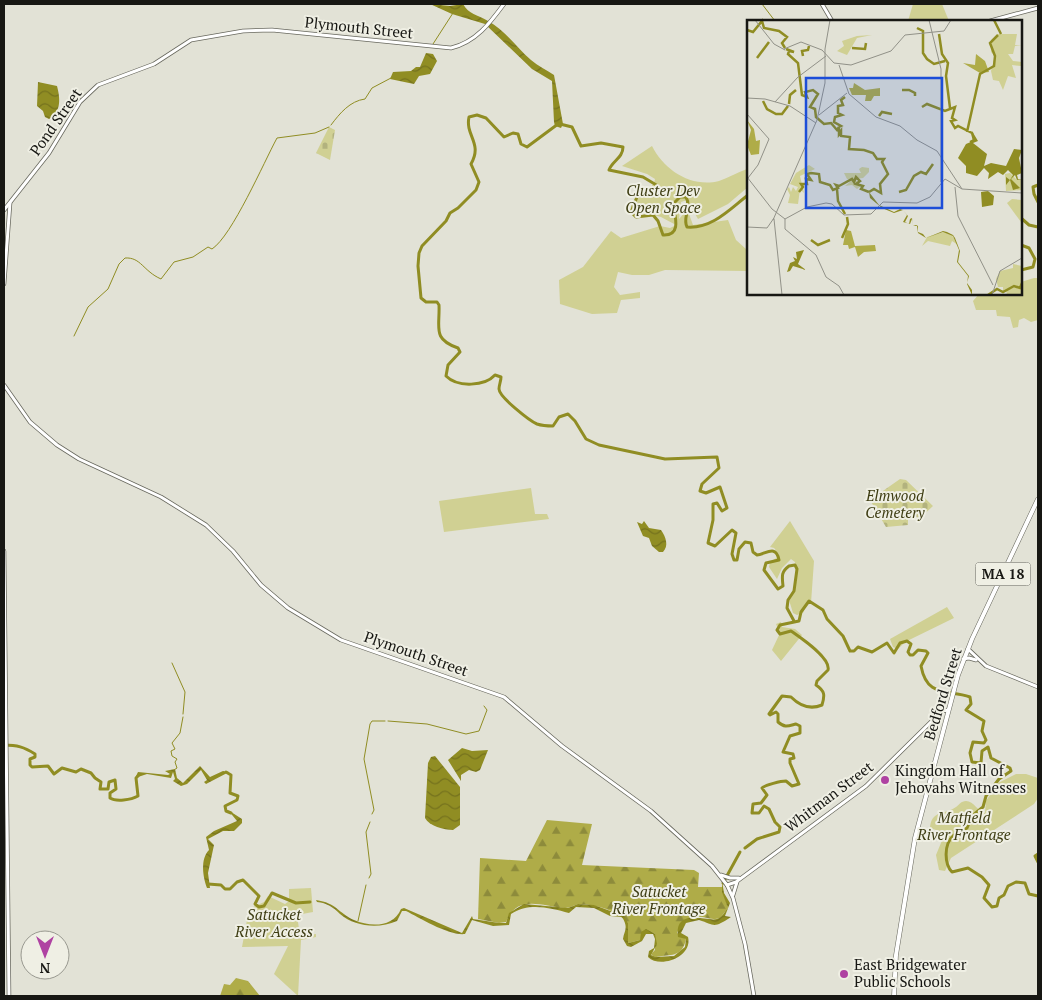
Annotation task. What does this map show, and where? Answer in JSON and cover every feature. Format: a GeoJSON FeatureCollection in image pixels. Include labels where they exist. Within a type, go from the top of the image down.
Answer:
{"type":"FeatureCollection","features":[{"type":"Feature","properties":{"kind":"main road","name":"Plymouth Street"},"geometry":{"type":"LineString","coordinates":[[194,39],[247,31],[277,30],[448,48],[469,41],[487,27],[504,4]]}},
{"type":"Feature","properties":{"kind":"main road"},"geometry":{"type":"LineString","coordinates":[[822,4],[831,20]]}},
{"type":"Feature","properties":{"kind":"main road"},"geometry":{"type":"LineString","coordinates":[[994,20],[1038,8]]}},
{"type":"Feature","properties":{"kind":"main road","name":"Pond Street"},"geometry":{"type":"LineString","coordinates":[[4,210],[51,149],[80,102],[92,89],[108,79],[154,64],[194,39]]}},
{"type":"Feature","properties":{"kind":"main road"},"geometry":{"type":"LineString","coordinates":[[4,284],[10,202]]}},
{"type":"Feature","properties":{"kind":"main road","name":"Plymouth Street"},"geometry":{"type":"LineString","coordinates":[[4,385],[27,418],[52,442],[79,458],[161,497],[197,518],[222,539],[273,597],[318,627],[346,642],[491,691],[509,700],[562,746],[659,817],[725,878],[734,898],[754,996]]}},
{"type":"Feature","properties":{"kind":"main road","name":"Bedford Street"},"geometry":{"type":"LineString","coordinates":[[894,996],[896,959],[915,838],[953,692],[963,660],[1038,499]]}},
{"type":"Feature","properties":{"kind":"main road"},"geometry":{"type":"LineString","coordinates":[[4,551],[9,996]]}},
{"type":"Feature","properties":{"kind":"main road"},"geometry":{"type":"LineString","coordinates":[[968,649],[981,663]]}},
{"type":"Feature","properties":{"kind":"main road"},"geometry":{"type":"LineString","coordinates":[[963,660],[972,658],[1038,687]]}},
{"type":"Feature","properties":{"kind":"main road","name":"Whitman Street"},"geometry":{"type":"LineString","coordinates":[[727,884],[740,877],[863,788],[942,711],[948,710]]}},
{"type":"Feature","properties":{"kind":"main road"},"geometry":{"type":"LineString","coordinates":[[725,878],[740,877]]}},
{"type":"Feature","properties":{"kind":"main road"},"geometry":{"type":"LineString","coordinates":[[734,898],[734,888],[740,877]]}},
{"type":"Feature","properties":{"kind":"green space"},"geometry":{"type":"Polygon","coordinates":[[[913,4],[942,4],[949,20],[908,20],[913,4]]]}},
{"type":"Feature","properties":{"kind":"green space"},"geometry":{"type":"Polygon","coordinates":[[[329,127],[335,130],[330,160],[316,153],[329,127]]]}},
{"type":"Feature","properties":{"kind":"green space","name":"Cluster Dev Open Space"},"geometry":{"type":"Polygon","coordinates":[[[652,146],[657,155],[671,169],[680,175],[698,182],[719,181],[747,169],[747,188],[728,204],[698,219],[687,200],[681,202],[679,219],[686,211],[693,225],[728,220],[736,240],[746,249],[747,271],[665,270],[649,275],[632,275],[618,272],[614,287],[620,295],[640,292],[640,298],[621,300],[617,313],[592,314],[560,304],[559,280],[583,267],[611,231],[621,238],[660,226],[670,228],[676,225],[661,217],[631,207],[635,198],[651,187],[655,179],[647,174],[622,166],[652,146]]]}},
{"type":"Feature","properties":{"kind":"green space"},"geometry":{"type":"Polygon","coordinates":[[[1038,278],[1038,320],[1031,322],[1024,318],[1019,320],[1018,327],[1013,328],[1010,317],[997,316],[996,310],[976,310],[973,301],[978,295],[1022,295],[1022,282],[1038,278]]]}},
{"type":"Feature","properties":{"kind":"green space","name":"Elmwood Cemetery"},"geometry":{"type":"Polygon","coordinates":[[[900,479],[906,480],[933,506],[919,519],[911,512],[908,516],[908,525],[886,527],[870,500],[900,479]]]}},
{"type":"Feature","properties":{"kind":"green space"},"geometry":{"type":"Polygon","coordinates":[[[531,488],[535,514],[547,514],[549,519],[444,532],[439,501],[531,488]]]}},
{"type":"Feature","properties":{"kind":"green space"},"geometry":{"type":"Polygon","coordinates":[[[790,521],[814,561],[811,603],[807,603],[803,613],[797,615],[793,613],[789,600],[797,580],[795,562],[791,559],[782,568],[777,579],[769,567],[770,562],[778,557],[779,554],[774,548],[770,547],[790,521]]]}},
{"type":"Feature","properties":{"kind":"green space"},"geometry":{"type":"Polygon","coordinates":[[[947,607],[954,618],[905,642],[898,649],[893,647],[890,639],[947,607]]]}},
{"type":"Feature","properties":{"kind":"green space"},"geometry":{"type":"Polygon","coordinates":[[[781,622],[782,627],[795,629],[802,635],[781,661],[772,650],[780,633],[776,624],[781,622]]]}},
{"type":"Feature","properties":{"kind":"green space","name":"Matfield River Frontage"},"geometry":{"type":"Polygon","coordinates":[[[1016,774],[1026,774],[1038,778],[1038,798],[1034,804],[951,858],[945,871],[939,870],[936,855],[943,838],[939,831],[930,828],[933,818],[966,801],[969,801],[985,813],[986,801],[998,783],[1016,774]]]}},
{"type":"Feature","properties":{"kind":"green space","name":"Satucket River Frontage"},"geometry":{"type":"Polygon","coordinates":[[[547,820],[592,824],[582,865],[694,870],[699,873],[698,887],[722,887],[728,908],[720,918],[696,917],[681,923],[677,933],[686,939],[681,951],[675,954],[656,957],[651,954],[655,950],[655,934],[645,930],[640,940],[628,943],[628,923],[623,918],[606,909],[593,906],[580,904],[565,908],[531,904],[516,908],[506,922],[499,923],[478,919],[480,858],[526,861],[547,820]]]}},
{"type":"Feature","properties":{"kind":"green space","name":"Satucket River Access"},"geometry":{"type":"Polygon","coordinates":[[[311,888],[313,912],[297,915],[300,936],[316,934],[316,937],[301,940],[298,996],[274,974],[288,946],[242,947],[249,909],[264,902],[268,896],[285,904],[289,901],[289,889],[311,888]]]}},
{"type":"Feature","properties":{"kind":"green space"},"geometry":{"type":"Polygon","coordinates":[[[236,978],[248,981],[260,996],[220,996],[224,984],[230,985],[236,978]]]}},
{"type":"Feature","properties":{"kind":"water"},"geometry":{"type":"Polygon","coordinates":[[[430,4],[450,6],[463,4],[465,8],[500,29],[531,60],[554,75],[563,124],[561,128],[555,126],[554,122],[552,81],[532,69],[485,24],[452,14],[430,4]]]}},
{"type":"Feature","properties":{"kind":"water"},"geometry":{"type":"Polygon","coordinates":[[[426,53],[433,54],[437,61],[430,74],[419,76],[414,84],[390,79],[393,72],[411,71],[416,67],[420,67],[426,53]]]}},
{"type":"Feature","properties":{"kind":"water"},"geometry":{"type":"Polygon","coordinates":[[[38,82],[57,86],[59,104],[56,112],[49,119],[45,117],[43,111],[37,106],[38,82]]]}},
{"type":"Feature","properties":{"kind":"water"},"geometry":{"type":"Polygon","coordinates":[[[644,521],[649,528],[661,530],[663,533],[666,544],[663,552],[659,552],[652,546],[649,538],[643,536],[637,522],[642,524],[644,521]]]}},
{"type":"Feature","properties":{"kind":"water"},"geometry":{"type":"Polygon","coordinates":[[[462,748],[472,751],[488,750],[480,770],[476,772],[469,770],[461,775],[461,781],[448,760],[462,748]]]}},
{"type":"Feature","properties":{"kind":"water"},"geometry":{"type":"Polygon","coordinates":[[[435,756],[460,787],[460,825],[453,830],[437,827],[425,818],[428,763],[431,757],[435,756]]]}},
{"type":"Feature","properties":{"kind":"water"},"geometry":{"type":"Polygon","coordinates":[[[200,766],[210,777],[223,771],[229,772],[206,784],[204,782],[207,780],[201,770],[187,784],[181,786],[173,781],[175,779],[173,772],[171,778],[147,774],[135,778],[138,772],[168,775],[170,774],[165,771],[175,769],[177,778],[183,783],[200,766]]]}},
{"type":"Feature","properties":{"kind":"water"},"geometry":{"type":"Polygon","coordinates":[[[228,810],[242,819],[242,823],[234,831],[223,831],[208,839],[214,845],[208,873],[210,888],[207,888],[203,868],[204,858],[209,850],[206,837],[214,831],[237,821],[228,810]]]}},
{"type":"Feature","properties":{"kind":"water"},"geometry":{"type":"Polygon","coordinates":[[[722,881],[724,893],[730,903],[725,916],[731,917],[717,925],[699,920],[686,923],[681,933],[688,937],[686,950],[674,959],[660,962],[648,957],[649,951],[654,948],[655,939],[653,934],[646,934],[642,941],[631,947],[627,946],[623,939],[626,927],[622,917],[610,916],[594,908],[576,907],[569,913],[540,907],[525,908],[511,914],[509,925],[493,926],[472,920],[465,934],[458,934],[435,926],[406,911],[402,911],[397,921],[390,924],[375,926],[360,924],[353,922],[330,906],[316,900],[329,903],[354,920],[367,924],[387,923],[393,920],[401,909],[404,908],[462,933],[472,916],[473,919],[506,923],[509,913],[524,904],[568,908],[578,904],[594,905],[624,916],[628,923],[628,943],[640,940],[641,932],[646,929],[655,934],[657,944],[651,955],[656,957],[674,956],[685,947],[686,939],[678,937],[678,928],[681,922],[692,918],[712,919],[722,916],[728,908],[722,892],[722,881]]]}},
{"type":"Feature","properties":{"kind":"waterway"},"geometry":{"type":"LineString","coordinates":[[762,4],[774,20]]}},
{"type":"Feature","properties":{"kind":"waterway"},"geometry":{"type":"LineString","coordinates":[[433,44],[453,13]]}},
{"type":"Feature","properties":{"kind":"waterway"},"geometry":{"type":"LineString","coordinates":[[331,125],[346,108],[355,102],[365,99],[372,88],[391,78]]}},
{"type":"Feature","properties":{"kind":"waterway"},"geometry":{"type":"LineString","coordinates":[[558,124],[527,147],[521,144],[518,134],[513,133],[504,137],[486,118],[477,115],[469,117],[469,129],[475,145],[471,164],[479,182],[476,190],[458,208],[450,213],[446,221],[422,246],[419,253],[418,266],[421,298],[426,302],[437,302],[439,305],[439,332],[441,337],[450,345],[458,348],[460,352],[448,365],[446,376],[451,380],[464,384],[485,381],[495,375],[501,377],[500,393],[528,418],[543,426],[553,426],[559,417],[568,414],[575,421],[586,439],[599,445],[665,459],[717,457],[719,468],[702,484],[700,491],[706,493],[720,487],[727,508],[722,511],[717,503],[713,504],[713,520],[708,543],[715,546],[732,530],[736,533],[732,554],[734,560],[737,560],[739,549],[745,542],[751,543],[753,552],[757,555],[770,551],[776,552],[779,560],[766,563],[764,570],[778,589],[783,586],[783,572],[789,566],[795,565],[797,569],[794,591],[788,600],[787,608],[794,621]]}},
{"type":"Feature","properties":{"kind":"waterway"},"geometry":{"type":"LineString","coordinates":[[560,124],[572,127],[581,146],[601,143],[623,147],[623,151],[609,170],[643,177],[658,186],[657,194],[643,193],[637,197],[631,212],[636,217],[653,215],[658,221],[663,235],[669,234],[675,229],[676,219],[673,204],[680,197],[686,197],[688,201],[687,227],[696,227],[705,225],[720,217],[747,196]]}},
{"type":"Feature","properties":{"kind":"waterway"},"geometry":{"type":"LineString","coordinates":[[74,336],[88,307],[108,289],[119,264],[125,258],[139,262],[161,279],[174,262],[193,257],[208,247],[212,249],[229,230],[277,138],[315,133],[329,127]]}},
{"type":"Feature","properties":{"kind":"waterway"},"geometry":{"type":"LineString","coordinates":[[1038,185],[1033,187],[1038,202]]}},
{"type":"Feature","properties":{"kind":"waterway"},"geometry":{"type":"LineString","coordinates":[[1022,219],[1029,225],[1038,227]]}},
{"type":"Feature","properties":{"kind":"waterway"},"geometry":{"type":"LineString","coordinates":[[1022,245],[1029,248],[1035,259],[1033,267],[1022,270]]}},
{"type":"Feature","properties":{"kind":"waterway"},"geometry":{"type":"LineString","coordinates":[[745,848],[757,839],[779,832],[780,827],[775,822],[769,809],[764,806],[759,813],[752,813],[753,804],[761,803],[767,795],[762,788],[784,781],[792,786],[799,784],[790,763],[790,759],[794,758],[793,754],[783,752],[790,736],[800,733],[800,726],[796,724],[783,725],[778,722],[778,714],[776,712],[769,714],[782,696],[791,697],[798,703],[809,707],[822,705],[823,702],[823,691],[816,685],[817,681],[828,670],[825,660],[791,631],[780,634],[777,630],[780,625],[799,621],[801,612],[809,601],[823,610],[827,619],[843,636],[850,651],[854,651],[858,647],[872,652],[887,643],[894,653],[900,643],[907,641],[911,644],[908,652],[910,655],[913,655],[918,650],[928,653],[921,666],[924,676],[933,688],[970,697],[971,704],[966,710],[984,721],[982,731],[986,740],[984,743],[973,742],[970,753],[972,762],[981,763],[982,751],[988,747],[991,758],[1010,768],[1011,771],[999,779],[986,796],[983,807],[972,816],[967,828],[956,833],[950,840],[946,854],[949,868],[952,872],[968,868],[982,877],[989,885],[984,898],[992,907],[997,906],[999,898],[1004,895],[1008,886],[1016,882],[1025,883],[1029,894],[1038,896]]}},
{"type":"Feature","properties":{"kind":"waterway"},"geometry":{"type":"LineString","coordinates":[[172,663],[185,692],[183,714]]}},
{"type":"Feature","properties":{"kind":"waterway"},"geometry":{"type":"LineString","coordinates":[[388,721],[427,724],[466,734],[479,731],[487,710],[484,706]]}},
{"type":"Feature","properties":{"kind":"waterway"},"geometry":{"type":"LineString","coordinates":[[174,770],[177,768],[175,762],[177,759],[172,756],[171,751],[175,749],[172,743],[180,733],[183,717]]}},
{"type":"Feature","properties":{"kind":"waterway"},"geometry":{"type":"LineString","coordinates":[[372,814],[374,810],[364,759],[370,724],[372,721],[385,721]]}},
{"type":"Feature","properties":{"kind":"waterway"},"geometry":{"type":"LineString","coordinates":[[4,745],[20,747],[35,754],[35,757],[30,759],[32,767],[48,766],[54,774],[62,768],[76,772],[81,769],[91,773],[101,782],[100,789],[108,789],[109,782],[115,780],[116,789],[110,793],[110,798],[116,800],[132,799],[138,796],[136,778],[138,776]]}},
{"type":"Feature","properties":{"kind":"waterway"},"geometry":{"type":"LineString","coordinates":[[226,772],[231,775],[230,793],[238,796],[237,800],[225,806],[226,811],[231,813]]}},
{"type":"Feature","properties":{"kind":"waterway"},"geometry":{"type":"LineString","coordinates":[[369,878],[371,874],[366,832],[370,822]]}},
{"type":"Feature","properties":{"kind":"waterway"},"geometry":{"type":"LineString","coordinates":[[723,883],[740,852]]}},
{"type":"Feature","properties":{"kind":"waterway"},"geometry":{"type":"LineString","coordinates":[[1038,854],[1035,856],[1038,862]]}},
{"type":"Feature","properties":{"kind":"waterway"},"geometry":{"type":"LineString","coordinates":[[208,884],[221,885],[225,889],[230,889],[237,882],[243,880],[259,896],[255,904],[259,907],[264,906],[272,893],[296,903],[310,902]]}},
{"type":"Feature","properties":{"kind":"waterway"},"geometry":{"type":"LineString","coordinates":[[358,921],[366,885]]}},
{"type":"Feature","properties":{"kind":"place","name":"Kingdom Hall of Jehovahs Witnesses"},"geometry":{"type":"Point","coordinates":[885,780]}},
{"type":"Feature","properties":{"kind":"place","name":"East Bridgewater Public Schools"},"geometry":{"type":"Point","coordinates":[844,974]}}]}
